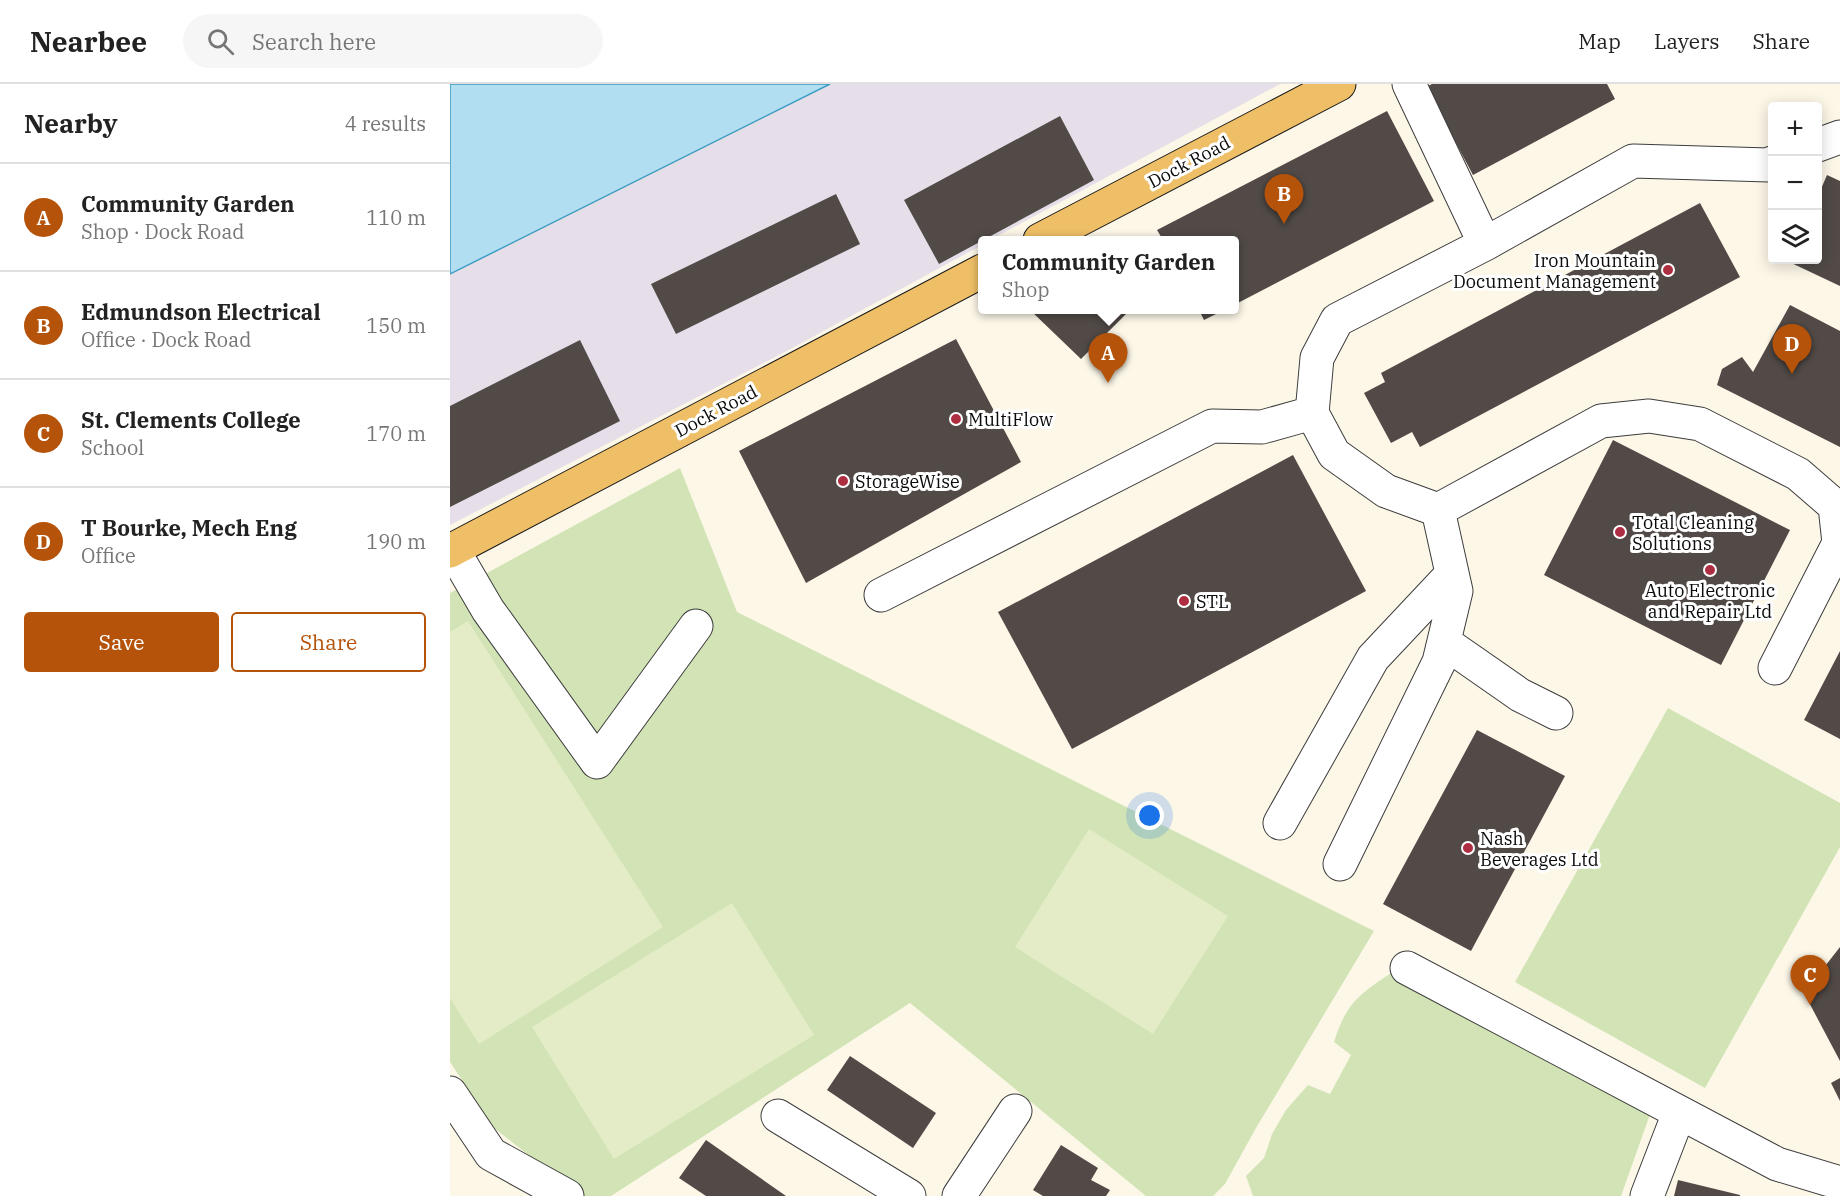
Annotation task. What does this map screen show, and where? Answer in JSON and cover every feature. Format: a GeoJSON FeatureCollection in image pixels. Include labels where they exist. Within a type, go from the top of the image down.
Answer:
{"type":"FeatureCollection","features":[{"type":"Feature","properties":{"kind":"main road","name":"Dock Road"},"geometry":{"type":"LineString","coordinates":[[1048,236],[1339,84]]}},
{"type":"Feature","properties":{"kind":"main road","name":"Dock Road"},"geometry":{"type":"LineString","coordinates":[[452,551],[978,273]]}},
{"type":"Feature","properties":{"kind":"street"},"geometry":{"type":"LineString","coordinates":[[1409,84],[1485,244]]}},
{"type":"Feature","properties":{"kind":"street"},"geometry":{"type":"LineString","coordinates":[[1822,144],[1840,137]]}},
{"type":"Feature","properties":{"kind":"street"},"geometry":{"type":"LineString","coordinates":[[1768,165],[1633,161],[1485,244],[1336,320],[1317,358],[1312,413],[1334,454],[1386,491],[1438,510],[1600,421],[1649,416],[1700,424],[1798,474],[1835,506],[1839,543],[1775,668]]}},
{"type":"Feature","properties":{"kind":"street"},"geometry":{"type":"LineString","coordinates":[[882,595],[1212,426],[1262,427],[1312,413]]}},
{"type":"Feature","properties":{"kind":"street"},"geometry":{"type":"LineString","coordinates":[[1340,864],[1439,662],[1456,591],[1438,510]]}},
{"type":"Feature","properties":{"kind":"street"},"geometry":{"type":"LineString","coordinates":[[452,551],[488,610],[597,762],[696,626]]}},
{"type":"Feature","properties":{"kind":"street"},"geometry":{"type":"LineString","coordinates":[[1280,823],[1373,658],[1452,574]]}},
{"type":"Feature","properties":{"kind":"street"},"geometry":{"type":"LineString","coordinates":[[1444,642],[1520,695],[1556,713]]}},
{"type":"Feature","properties":{"kind":"street"},"geometry":{"type":"LineString","coordinates":[[1407,968],[1777,1164],[1840,1183]]}},
{"type":"Feature","properties":{"kind":"street"},"geometry":{"type":"LineString","coordinates":[[450,1093],[491,1154],[567,1196]]}},
{"type":"Feature","properties":{"kind":"street"},"geometry":{"type":"LineString","coordinates":[[958,1196],[1015,1111]]}},
{"type":"Feature","properties":{"kind":"street"},"geometry":{"type":"LineString","coordinates":[[1647,1196],[1680,1113]]}},
{"type":"Feature","properties":{"kind":"street"},"geometry":{"type":"LineString","coordinates":[[778,1116],[909,1196]]}},
{"type":"Feature","properties":{"kind":"shaded area"},"geometry":{"type":"Polygon","coordinates":[[[830,84],[1280,84],[997,236],[978,236],[978,247],[783,353],[450,525],[450,274],[830,84]]]}},
{"type":"Feature","properties":{"kind":"green space"},"geometry":{"type":"Polygon","coordinates":[[[680,468],[737,612],[1374,931],[1225,1184],[1213,1196],[1146,1196],[910,1003],[611,1196],[581,1196],[494,1128],[450,1062],[450,593],[680,468]]]}},
{"type":"Feature","properties":{"kind":"green space"},"geometry":{"type":"Polygon","coordinates":[[[468,621],[663,927],[479,1044],[450,998],[450,632],[468,621]]]}},
{"type":"Feature","properties":{"kind":"green space"},"geometry":{"type":"Polygon","coordinates":[[[1668,708],[1840,803],[1840,847],[1705,1088],[1515,982],[1668,708]]]}},
{"type":"Feature","properties":{"kind":"green space"},"geometry":{"type":"Polygon","coordinates":[[[1089,829],[1228,916],[1153,1034],[1015,947],[1089,829]]]}},
{"type":"Feature","properties":{"kind":"green space"},"geometry":{"type":"Polygon","coordinates":[[[732,903],[814,1035],[614,1159],[532,1027],[732,903]]]}},
{"type":"Feature","properties":{"kind":"green space"},"geometry":{"type":"Polygon","coordinates":[[[1397,969],[1653,1106],[1621,1196],[1253,1196],[1246,1176],[1264,1158],[1272,1134],[1286,1110],[1308,1085],[1330,1094],[1351,1055],[1334,1042],[1344,1016],[1357,999],[1397,969]]]}},
{"type":"Feature","properties":{"kind":"water"},"geometry":{"type":"Polygon","coordinates":[[[450,84],[830,84],[450,274],[450,84]]]}},
{"type":"Feature","properties":{"kind":"building"},"geometry":{"type":"Polygon","coordinates":[[[1432,84],[1607,84],[1615,99],[1473,175],[1426,87],[1432,84]]]}},
{"type":"Feature","properties":{"kind":"building"},"geometry":{"type":"Polygon","coordinates":[[[1387,111],[1434,201],[1239,302],[1239,236],[1161,236],[1157,230],[1387,111]]]}},
{"type":"Feature","properties":{"kind":"building"},"geometry":{"type":"Polygon","coordinates":[[[1060,116],[1094,180],[991,236],[978,236],[978,243],[939,264],[904,200],[1060,116]]]}},
{"type":"Feature","properties":{"kind":"building"},"geometry":{"type":"Polygon","coordinates":[[[1827,175],[1840,181],[1840,286],[1793,264],[1822,264],[1822,187],[1827,175]]]}},
{"type":"Feature","properties":{"kind":"building"},"geometry":{"type":"Polygon","coordinates":[[[836,194],[860,244],[676,334],[651,284],[836,194]]]}},
{"type":"Feature","properties":{"kind":"building"},"geometry":{"type":"Polygon","coordinates":[[[1700,203],[1740,277],[1420,447],[1412,432],[1391,443],[1364,393],[1385,382],[1381,373],[1700,203]]]}},
{"type":"Feature","properties":{"kind":"building"},"geometry":{"type":"Polygon","coordinates":[[[1790,305],[1840,331],[1840,447],[1717,385],[1722,369],[1742,357],[1753,372],[1790,305]]]}},
{"type":"Feature","properties":{"kind":"building"},"geometry":{"type":"Polygon","coordinates":[[[1034,314],[1126,314],[1081,359],[1034,314]]]}},
{"type":"Feature","properties":{"kind":"building"},"geometry":{"type":"Polygon","coordinates":[[[1201,314],[1216,314],[1204,320],[1201,314]]]}},
{"type":"Feature","properties":{"kind":"building"},"geometry":{"type":"Polygon","coordinates":[[[956,339],[1021,462],[806,583],[739,451],[956,339]]]}},
{"type":"Feature","properties":{"kind":"building"},"geometry":{"type":"Polygon","coordinates":[[[580,340],[620,421],[450,507],[450,406],[580,340]]]}},
{"type":"Feature","properties":{"kind":"building"},"geometry":{"type":"Polygon","coordinates":[[[1613,440],[1790,530],[1721,665],[1544,575],[1613,440]]]}},
{"type":"Feature","properties":{"kind":"building"},"geometry":{"type":"Polygon","coordinates":[[[1293,455],[1366,591],[1072,749],[998,612],[1293,455]]]}},
{"type":"Feature","properties":{"kind":"building"},"geometry":{"type":"Polygon","coordinates":[[[1840,651],[1840,739],[1804,720],[1840,651]]]}},
{"type":"Feature","properties":{"kind":"building"},"geometry":{"type":"Polygon","coordinates":[[[1477,730],[1565,776],[1471,951],[1383,904],[1477,730]]]}},
{"type":"Feature","properties":{"kind":"building"},"geometry":{"type":"Polygon","coordinates":[[[1840,947],[1840,1061],[1804,993],[1840,947]]]}},
{"type":"Feature","properties":{"kind":"building"},"geometry":{"type":"Polygon","coordinates":[[[850,1056],[936,1113],[913,1148],[827,1090],[850,1056]]]}},
{"type":"Feature","properties":{"kind":"building"},"geometry":{"type":"Polygon","coordinates":[[[1840,1078],[1840,1101],[1831,1083],[1840,1078]]]}},
{"type":"Feature","properties":{"kind":"building"},"geometry":{"type":"Polygon","coordinates":[[[706,1140],[786,1196],[706,1196],[679,1178],[706,1140]]]}},
{"type":"Feature","properties":{"kind":"building"},"geometry":{"type":"Polygon","coordinates":[[[1061,1145],[1098,1168],[1091,1180],[1110,1190],[1106,1196],[1043,1196],[1033,1190],[1061,1145]]]}},
{"type":"Feature","properties":{"kind":"building"},"geometry":{"type":"Polygon","coordinates":[[[1678,1180],[1740,1195],[1740,1196],[1674,1196],[1678,1180]]]}},
{"type":"Feature","properties":{"kind":"place","name":"Edmundson Electrical"},"geometry":{"type":"Point","coordinates":[1284,224]}},
{"type":"Feature","properties":{"kind":"place","name":"Iron Mountain Document Management"},"geometry":{"type":"Point","coordinates":[1668,270]}},
{"type":"Feature","properties":{"kind":"place","name":"T Bourke, Mech Eng"},"geometry":{"type":"Point","coordinates":[1792,374]}},
{"type":"Feature","properties":{"kind":"place","name":"Community Garden"},"geometry":{"type":"Point","coordinates":[1108,383]}},
{"type":"Feature","properties":{"kind":"place","name":"MultiFlow"},"geometry":{"type":"Point","coordinates":[956,419]}},
{"type":"Feature","properties":{"kind":"place","name":"StorageWise"},"geometry":{"type":"Point","coordinates":[843,481]}},
{"type":"Feature","properties":{"kind":"place","name":"Total Cleaning Solutions"},"geometry":{"type":"Point","coordinates":[1620,532]}},
{"type":"Feature","properties":{"kind":"place","name":"Auto Electronic and Repair Ltd"},"geometry":{"type":"Point","coordinates":[1710,570]}},
{"type":"Feature","properties":{"kind":"place","name":"STL"},"geometry":{"type":"Point","coordinates":[1184,601]}},
{"type":"Feature","properties":{"kind":"place","name":"Nash Beverages Ltd"},"geometry":{"type":"Point","coordinates":[1468,848]}},
{"type":"Feature","properties":{"kind":"place","name":"St. Clements College"},"geometry":{"type":"Point","coordinates":[1810,1005]}}]}
